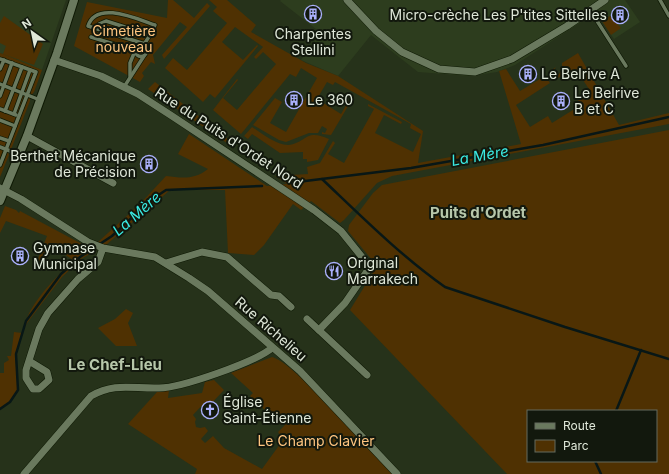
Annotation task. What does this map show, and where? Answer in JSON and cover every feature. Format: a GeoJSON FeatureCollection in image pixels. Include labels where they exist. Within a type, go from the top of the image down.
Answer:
{"type":"FeatureCollection","features":[{"type":"Feature","properties":{"kind":"street"},"geometry":{"type":"LineString","coordinates":[[0,201],[2,189],[27,136],[74,0]]}},
{"type":"Feature","properties":{"kind":"street"},"geometry":{"type":"LineString","coordinates":[[346,0],[376,31],[402,52],[439,69],[475,72],[512,59],[568,26],[605,0]]}},
{"type":"Feature","properties":{"kind":"street","name":"Rue du Puits d'Ordet Nord"},"geometry":{"type":"LineString","coordinates":[[54,60],[101,76],[138,94],[314,210],[341,231],[370,267],[345,302],[318,330]]}},
{"type":"Feature","properties":{"kind":"street"},"geometry":{"type":"LineString","coordinates":[[27,136],[113,183]]}},
{"type":"Feature","properties":{"kind":"street","name":"Rue Richelieu"},"geometry":{"type":"LineString","coordinates":[[2,189],[88,242],[102,248],[155,257],[208,291],[300,371],[398,474]]}},
{"type":"Feature","properties":{"kind":"street"},"geometry":{"type":"LineString","coordinates":[[29,361],[39,329],[48,313],[78,279],[98,262],[102,248]]}},
{"type":"Feature","properties":{"kind":"street"},"geometry":{"type":"LineString","coordinates":[[166,263],[202,252],[227,257],[271,295],[279,296],[291,307]]}},
{"type":"Feature","properties":{"kind":"street"},"geometry":{"type":"LineString","coordinates":[[307,319],[367,375]]}},
{"type":"Feature","properties":{"kind":"street"},"geometry":{"type":"LineString","coordinates":[[24,474],[90,396],[102,389],[120,386],[168,387],[240,364],[263,354],[272,348]]}},
{"type":"Feature","properties":{"kind":"lane"},"geometry":{"type":"LineString","coordinates":[[660,0],[669,16]]}},
{"type":"Feature","properties":{"kind":"lane"},"geometry":{"type":"LineString","coordinates":[[590,10],[626,66]]}},
{"type":"Feature","properties":{"kind":"lane"},"geometry":{"type":"LineString","coordinates":[[124,87],[130,76],[138,68],[147,52],[144,45],[88,26],[89,21],[98,12],[108,12],[155,25],[144,45],[138,46],[130,63],[130,76]]}},
{"type":"Feature","properties":{"kind":"lane"},"geometry":{"type":"LineString","coordinates":[[97,28],[99,24],[106,21],[150,35]]}},
{"type":"Feature","properties":{"kind":"lane"},"geometry":{"type":"LineString","coordinates":[[91,37],[136,51],[138,56],[144,56]]}},
{"type":"Feature","properties":{"kind":"lane"},"geometry":{"type":"LineString","coordinates":[[0,69],[2,59],[36,72],[0,165]]}},
{"type":"Feature","properties":{"kind":"lane"},"geometry":{"type":"LineString","coordinates":[[0,96],[2,85],[12,63]]}},
{"type":"Feature","properties":{"kind":"lane"},"geometry":{"type":"LineString","coordinates":[[5,111],[22,67]]}},
{"type":"Feature","properties":{"kind":"lane"},"geometry":{"type":"LineString","coordinates":[[14,114],[30,70]]}},
{"type":"Feature","properties":{"kind":"lane"},"geometry":{"type":"LineString","coordinates":[[2,85],[40,100]]}},
{"type":"Feature","properties":{"kind":"lane"},"geometry":{"type":"LineString","coordinates":[[0,109],[19,116]]}},
{"type":"Feature","properties":{"kind":"lane"},"geometry":{"type":"LineString","coordinates":[[0,120],[15,126]]}},
{"type":"Feature","properties":{"kind":"lane"},"geometry":{"type":"LineString","coordinates":[[0,138],[9,141]]}},
{"type":"Feature","properties":{"kind":"lane"},"geometry":{"type":"LineString","coordinates":[[0,148],[19,155]]}},
{"type":"Feature","properties":{"kind":"shaded area"},"geometry":{"type":"Polygon","coordinates":[[[0,0],[66,0],[42,70],[0,53],[0,0]]]}},
{"type":"Feature","properties":{"kind":"shaded area"},"geometry":{"type":"Polygon","coordinates":[[[625,0],[640,22],[614,39],[598,16],[598,11],[515,65],[497,72],[471,76],[418,72],[371,35],[338,76],[301,60],[321,33],[280,1],[625,0]]]}},
{"type":"Feature","properties":{"kind":"green space","name":"Cimetière nouveau"},"geometry":{"type":"Polygon","coordinates":[[[168,0],[173,0],[194,18],[207,3],[210,6],[164,59],[162,55],[187,27],[180,22],[153,55],[155,64],[151,62],[142,73],[144,76],[140,82],[74,46],[87,2],[167,18],[168,0]]]}},
{"type":"Feature","properties":{"kind":"green space"},"geometry":{"type":"Polygon","coordinates":[[[209,0],[227,0],[256,25],[251,32],[306,63],[338,76],[423,131],[418,163],[521,144],[499,71],[506,69],[520,91],[545,76],[550,83],[516,105],[530,127],[548,116],[552,123],[581,105],[578,100],[591,92],[579,74],[569,79],[565,74],[553,81],[548,73],[556,67],[554,70],[558,75],[562,70],[562,63],[578,53],[619,125],[669,113],[669,124],[392,176],[377,183],[340,223],[311,201],[301,210],[293,204],[264,245],[254,255],[228,253],[225,190],[170,190],[106,245],[98,242],[139,205],[166,176],[183,178],[193,177],[208,169],[178,154],[189,134],[267,186],[287,184],[275,176],[308,174],[307,167],[320,163],[333,141],[335,143],[328,154],[344,163],[374,109],[368,106],[368,104],[402,122],[401,124],[384,115],[375,133],[413,152],[421,134],[410,128],[411,124],[335,82],[333,85],[327,82],[317,99],[341,114],[352,95],[354,96],[331,135],[322,134],[322,132],[325,133],[327,129],[322,126],[318,133],[309,133],[286,142],[279,140],[253,125],[275,98],[282,102],[270,123],[286,132],[317,78],[301,68],[296,77],[290,74],[241,134],[213,110],[237,79],[238,80],[223,98],[237,110],[276,64],[263,52],[256,59],[254,57],[263,47],[235,27],[222,42],[243,60],[257,45],[258,46],[215,98],[210,94],[203,102],[165,68],[173,58],[187,70],[227,23],[213,11],[217,7],[209,0]]]}},
{"type":"Feature","properties":{"kind":"green space"},"geometry":{"type":"Polygon","coordinates":[[[4,16],[43,44],[34,65],[3,54],[6,46],[0,43],[0,23],[4,16]]]}},
{"type":"Feature","properties":{"kind":"green space"},"geometry":{"type":"Polygon","coordinates":[[[610,16],[621,28],[611,35],[602,21],[610,16]]]}},
{"type":"Feature","properties":{"kind":"green space"},"geometry":{"type":"Polygon","coordinates":[[[0,53],[42,70],[34,92],[30,97],[30,101],[12,147],[8,152],[9,155],[0,177],[0,53]]]}},
{"type":"Feature","properties":{"kind":"green space"},"geometry":{"type":"Polygon","coordinates":[[[155,82],[229,140],[227,143],[148,89],[155,82]]]}},
{"type":"Feature","properties":{"kind":"green space"},"geometry":{"type":"Polygon","coordinates":[[[252,127],[279,143],[288,145],[315,135],[329,139],[318,160],[307,162],[307,159],[303,159],[303,152],[280,153],[252,134],[248,139],[244,136],[252,127]]]}},
{"type":"Feature","properties":{"kind":"green space"},"geometry":{"type":"Polygon","coordinates":[[[669,130],[669,474],[507,474],[350,310],[377,266],[348,231],[349,225],[373,193],[382,185],[669,130]]]}},
{"type":"Feature","properties":{"kind":"green space"},"geometry":{"type":"Polygon","coordinates":[[[5,206],[16,210],[19,213],[20,211],[95,251],[81,259],[62,277],[27,323],[22,333],[30,312],[42,294],[73,260],[54,247],[34,269],[47,236],[6,221],[0,233],[0,218],[5,206]]]}},
{"type":"Feature","properties":{"kind":"green space"},"geometry":{"type":"Polygon","coordinates":[[[126,309],[133,313],[128,323],[137,346],[116,346],[98,328],[115,319],[126,309]]]}},
{"type":"Feature","properties":{"kind":"green space"},"geometry":{"type":"Polygon","coordinates":[[[14,332],[22,333],[15,354],[18,390],[9,402],[0,408],[0,373],[4,373],[4,363],[9,360],[7,356],[11,356],[14,332]]]}},
{"type":"Feature","properties":{"kind":"green space","name":"Le Champ Clavier"},"geometry":{"type":"Polygon","coordinates":[[[272,357],[283,363],[297,374],[315,391],[393,474],[195,474],[197,469],[128,424],[157,392],[169,390],[168,398],[202,393],[205,382],[214,380],[224,390],[209,406],[205,402],[193,415],[196,419],[196,427],[205,427],[208,431],[201,439],[205,443],[213,436],[224,448],[262,469],[283,440],[278,432],[285,425],[269,410],[267,412],[250,396],[253,393],[231,373],[272,357]]]}},
{"type":"Feature","properties":{"kind":"waterway","name":"La Mère"},"geometry":{"type":"LineString","coordinates":[[289,183],[411,168],[543,145],[669,117]]}},
{"type":"Feature","properties":{"kind":"waterway"},"geometry":{"type":"LineString","coordinates":[[322,179],[397,249],[445,287],[565,327],[669,359]]}},
{"type":"Feature","properties":{"kind":"waterway","name":"La Mère"},"geometry":{"type":"LineString","coordinates":[[0,409],[10,402],[18,390],[16,354],[26,321],[61,274],[80,257],[112,236],[151,200],[166,190],[262,186]]}},
{"type":"Feature","properties":{"kind":"waterway"},"geometry":{"type":"LineString","coordinates":[[616,410],[641,350]]}},
{"type":"Feature","properties":{"kind":"waterway"},"geometry":{"type":"LineString","coordinates":[[595,462],[601,474]]}},
{"type":"Feature","properties":{"kind":"place","name":"Charpentes Stellini"},"geometry":{"type":"Point","coordinates":[313,14]}},
{"type":"Feature","properties":{"kind":"place","name":"Micro-crèche Les P'tites Sittelles"},"geometry":{"type":"Point","coordinates":[620,15]}},
{"type":"Feature","properties":{"kind":"place","name":"Le Belrive A"},"geometry":{"type":"Point","coordinates":[528,74]}},
{"type":"Feature","properties":{"kind":"place","name":"Le 360"},"geometry":{"type":"Point","coordinates":[294,100]}},
{"type":"Feature","properties":{"kind":"place","name":"Le Belrive B et C"},"geometry":{"type":"Point","coordinates":[561,101]}},
{"type":"Feature","properties":{"kind":"place","name":"Berthet Mécanique de Précision"},"geometry":{"type":"Point","coordinates":[149,164]}},
{"type":"Feature","properties":{"kind":"place","name":"Gymnase Municipal"},"geometry":{"type":"Point","coordinates":[20,256]}},
{"type":"Feature","properties":{"kind":"place","name":"Original Marrakech"},"geometry":{"type":"Point","coordinates":[334,271]}},
{"type":"Feature","properties":{"kind":"place","name":"Église Saint-Étienne"},"geometry":{"type":"Point","coordinates":[210,410]}},
{"type":"Feature","properties":{"kind":"district","name":"Puits d'Ordet"},"geometry":{"type":"Point","coordinates":[478,213]}},
{"type":"Feature","properties":{"kind":"district","name":"Le Chef-Lieu"},"geometry":{"type":"Point","coordinates":[115,365]}}]}
